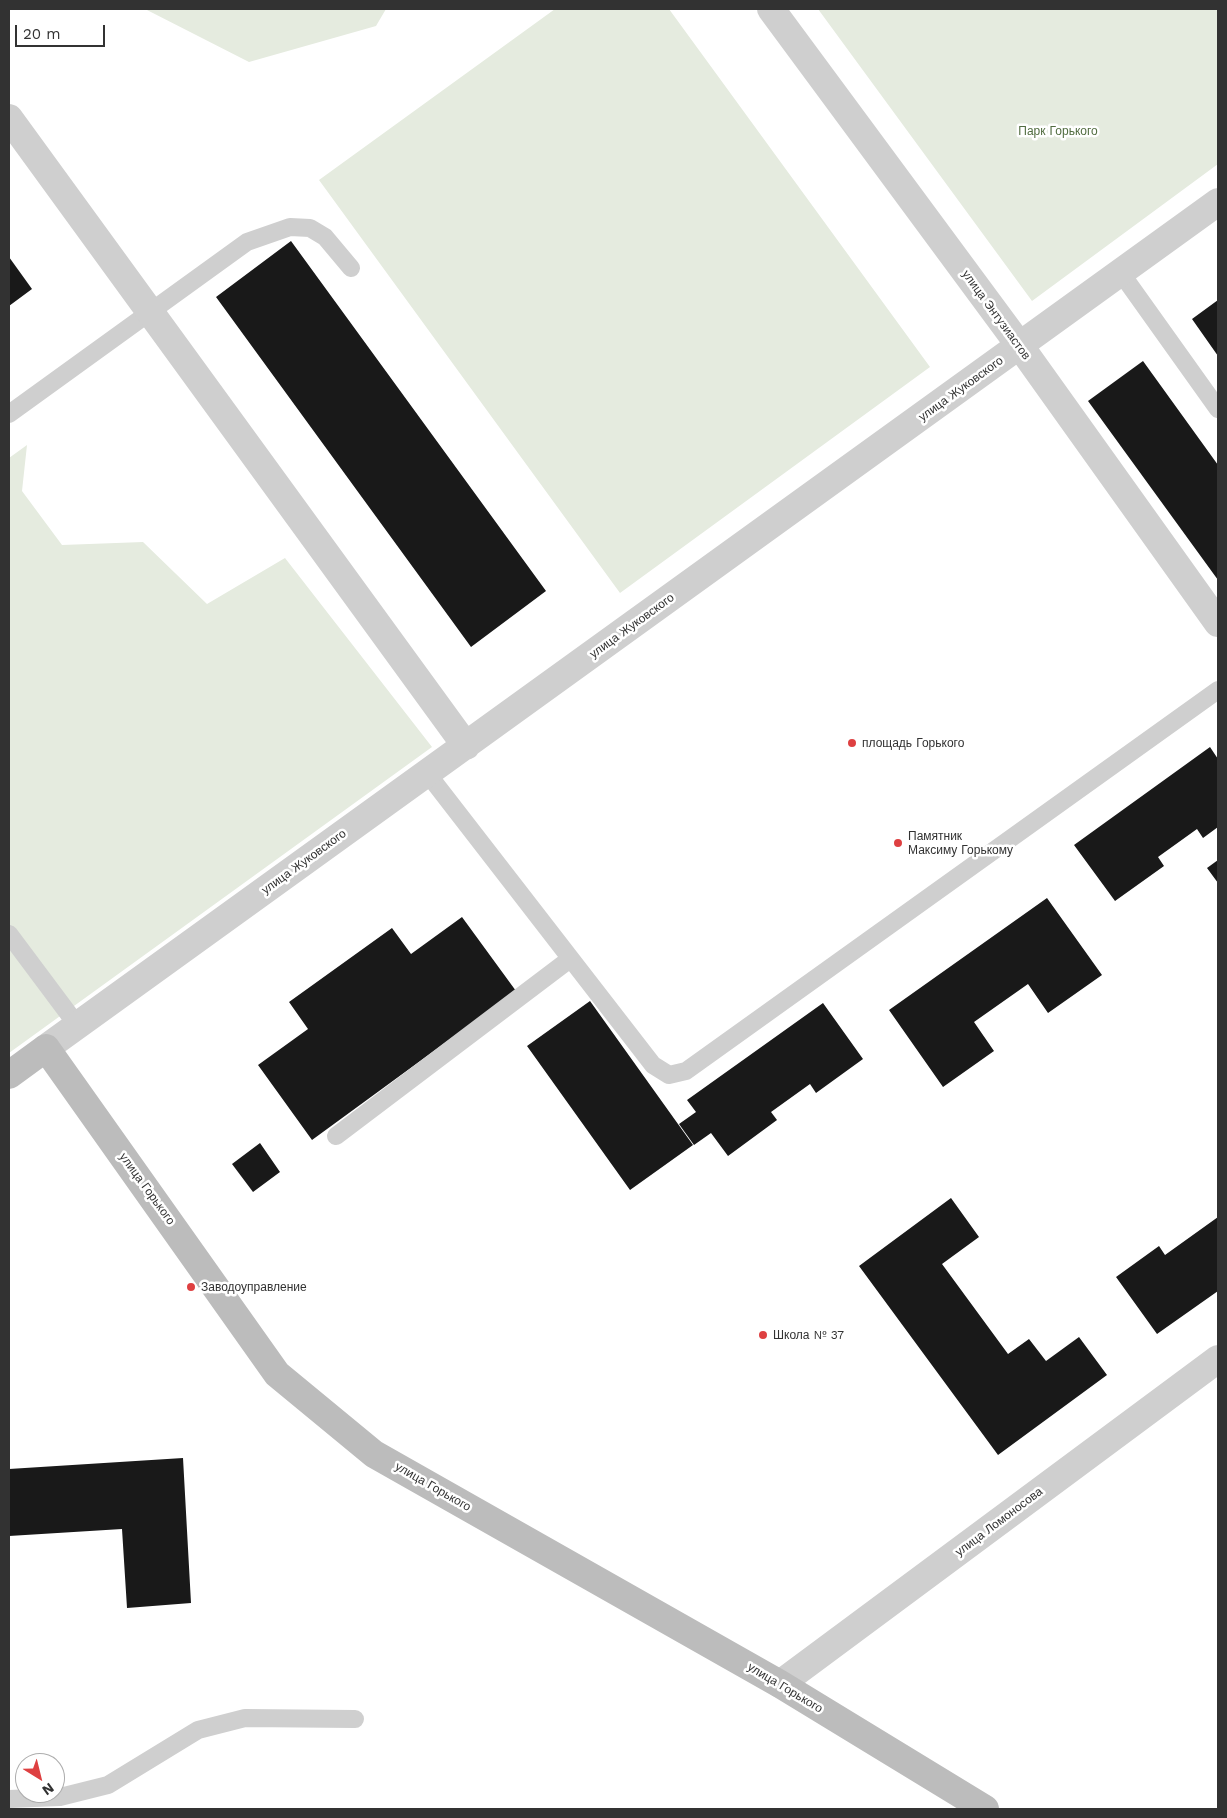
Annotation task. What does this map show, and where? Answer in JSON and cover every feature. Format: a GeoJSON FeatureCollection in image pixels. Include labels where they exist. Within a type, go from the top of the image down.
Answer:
{"type":"FeatureCollection","features":[{"type":"Feature","properties":{"kind":"main road"},"geometry":{"type":"LineString","coordinates":[[9,1075],[46,1048]]}},
{"type":"Feature","properties":{"kind":"main road","name":"улица Горького"},"geometry":{"type":"LineString","coordinates":[[46,1048],[277,1374],[374,1454],[780,1684],[985,1809]]}},
{"type":"Feature","properties":{"kind":"street","name":"улица Энтузиастов"},"geometry":{"type":"LineString","coordinates":[[771,9],[1020,346],[1218,623]]}},
{"type":"Feature","properties":{"kind":"street"},"geometry":{"type":"LineString","coordinates":[[9,118],[149,313],[466,746]]}},
{"type":"Feature","properties":{"kind":"street","name":"улица Жуковского"},"geometry":{"type":"LineString","coordinates":[[46,1048],[1218,202]]}},
{"type":"Feature","properties":{"kind":"street","name":"улица Ломоносова"},"geometry":{"type":"LineString","coordinates":[[780,1684],[1218,1359]]}},
{"type":"Feature","properties":{"kind":"lane"},"geometry":{"type":"LineString","coordinates":[[10,412],[248,242],[290,227],[310,228],[325,238],[351,268]]}},
{"type":"Feature","properties":{"kind":"lane"},"geometry":{"type":"LineString","coordinates":[[1121,273],[1215,398]]}},
{"type":"Feature","properties":{"kind":"lane"},"geometry":{"type":"LineString","coordinates":[[427,773],[653,1066],[669,1075],[686,1071],[1218,690]]}},
{"type":"Feature","properties":{"kind":"lane"},"geometry":{"type":"LineString","coordinates":[[9,934],[77,1025]]}},
{"type":"Feature","properties":{"kind":"lane"},"geometry":{"type":"LineString","coordinates":[[336,1136],[570,959]]}},
{"type":"Feature","properties":{"kind":"lane"},"geometry":{"type":"LineString","coordinates":[[9,1799],[60,1797],[108,1785],[198,1730],[245,1718],[355,1719]]}},
{"type":"Feature","properties":{"kind":"green space"},"geometry":{"type":"Polygon","coordinates":[[[145,9],[386,9],[376,26],[249,62],[145,9]]]}},
{"type":"Feature","properties":{"kind":"green space"},"geometry":{"type":"Polygon","coordinates":[[[555,9],[669,9],[930,367],[620,593],[319,180],[555,9]]]}},
{"type":"Feature","properties":{"kind":"green space","name":"Парк Горького"},"geometry":{"type":"Polygon","coordinates":[[[818,9],[1218,9],[1218,164],[1032,301],[818,9]]]}},
{"type":"Feature","properties":{"kind":"green space"},"geometry":{"type":"Polygon","coordinates":[[[27,445],[22,491],[62,545],[143,542],[207,604],[285,558],[432,747],[9,1053],[9,458],[27,445]]]}},
{"type":"Feature","properties":{"kind":"building"},"geometry":{"type":"Polygon","coordinates":[[[291,241],[546,591],[471,647],[216,297],[291,241]]]}},
{"type":"Feature","properties":{"kind":"building"},"geometry":{"type":"Polygon","coordinates":[[[9,257],[32,289],[9,306],[9,257]]]}},
{"type":"Feature","properties":{"kind":"building"},"geometry":{"type":"Polygon","coordinates":[[[1218,300],[1218,356],[1192,319],[1218,300]]]}},
{"type":"Feature","properties":{"kind":"building"},"geometry":{"type":"Polygon","coordinates":[[[1143,361],[1218,465],[1218,580],[1088,401],[1143,361]]]}},
{"type":"Feature","properties":{"kind":"building"},"geometry":{"type":"Polygon","coordinates":[[[1210,747],[1218,759],[1218,827],[1203,838],[1197,829],[1158,857],[1164,866],[1115,901],[1074,845],[1210,747]]]}},
{"type":"Feature","properties":{"kind":"building"},"geometry":{"type":"Polygon","coordinates":[[[1218,860],[1218,883],[1207,868],[1218,860]]]}},
{"type":"Feature","properties":{"kind":"building"},"geometry":{"type":"Polygon","coordinates":[[[1047,898],[1102,975],[1048,1013],[1028,984],[974,1022],[994,1051],[943,1087],[889,1010],[1047,898]]]}},
{"type":"Feature","properties":{"kind":"building"},"geometry":{"type":"Polygon","coordinates":[[[462,917],[516,991],[312,1140],[258,1065],[308,1029],[289,1002],[392,928],[411,954],[462,917]]]}},
{"type":"Feature","properties":{"kind":"building"},"geometry":{"type":"Polygon","coordinates":[[[590,1001],[693,1145],[630,1190],[527,1046],[590,1001]]]}},
{"type":"Feature","properties":{"kind":"building"},"geometry":{"type":"Polygon","coordinates":[[[823,1003],[863,1059],[816,1093],[810,1084],[771,1112],[777,1120],[728,1156],[711,1133],[694,1145],[679,1124],[696,1112],[687,1100],[823,1003]]]}},
{"type":"Feature","properties":{"kind":"building"},"geometry":{"type":"Polygon","coordinates":[[[260,1143],[280,1172],[253,1192],[232,1164],[260,1143]]]}},
{"type":"Feature","properties":{"kind":"building"},"geometry":{"type":"Polygon","coordinates":[[[951,1198],[979,1237],[942,1264],[1008,1354],[1029,1339],[1046,1361],[1079,1337],[1107,1375],[998,1455],[859,1266],[951,1198]]]}},
{"type":"Feature","properties":{"kind":"building"},"geometry":{"type":"Polygon","coordinates":[[[1218,1217],[1218,1291],[1157,1334],[1116,1277],[1159,1246],[1165,1255],[1218,1217]]]}},
{"type":"Feature","properties":{"kind":"building"},"geometry":{"type":"Polygon","coordinates":[[[183,1458],[191,1603],[127,1608],[122,1529],[9,1536],[9,1469],[183,1458]]]}},
{"type":"Feature","properties":{"kind":"place","name":"площадь Горького"},"geometry":{"type":"Point","coordinates":[852,743]}},
{"type":"Feature","properties":{"kind":"place","name":"Памятник Максиму Горькому"},"geometry":{"type":"Point","coordinates":[898,843]}},
{"type":"Feature","properties":{"kind":"place","name":"Заводоуправление"},"geometry":{"type":"Point","coordinates":[191,1287]}},
{"type":"Feature","properties":{"kind":"place","name":"Школа № 37"},"geometry":{"type":"Point","coordinates":[763,1335]}}]}
